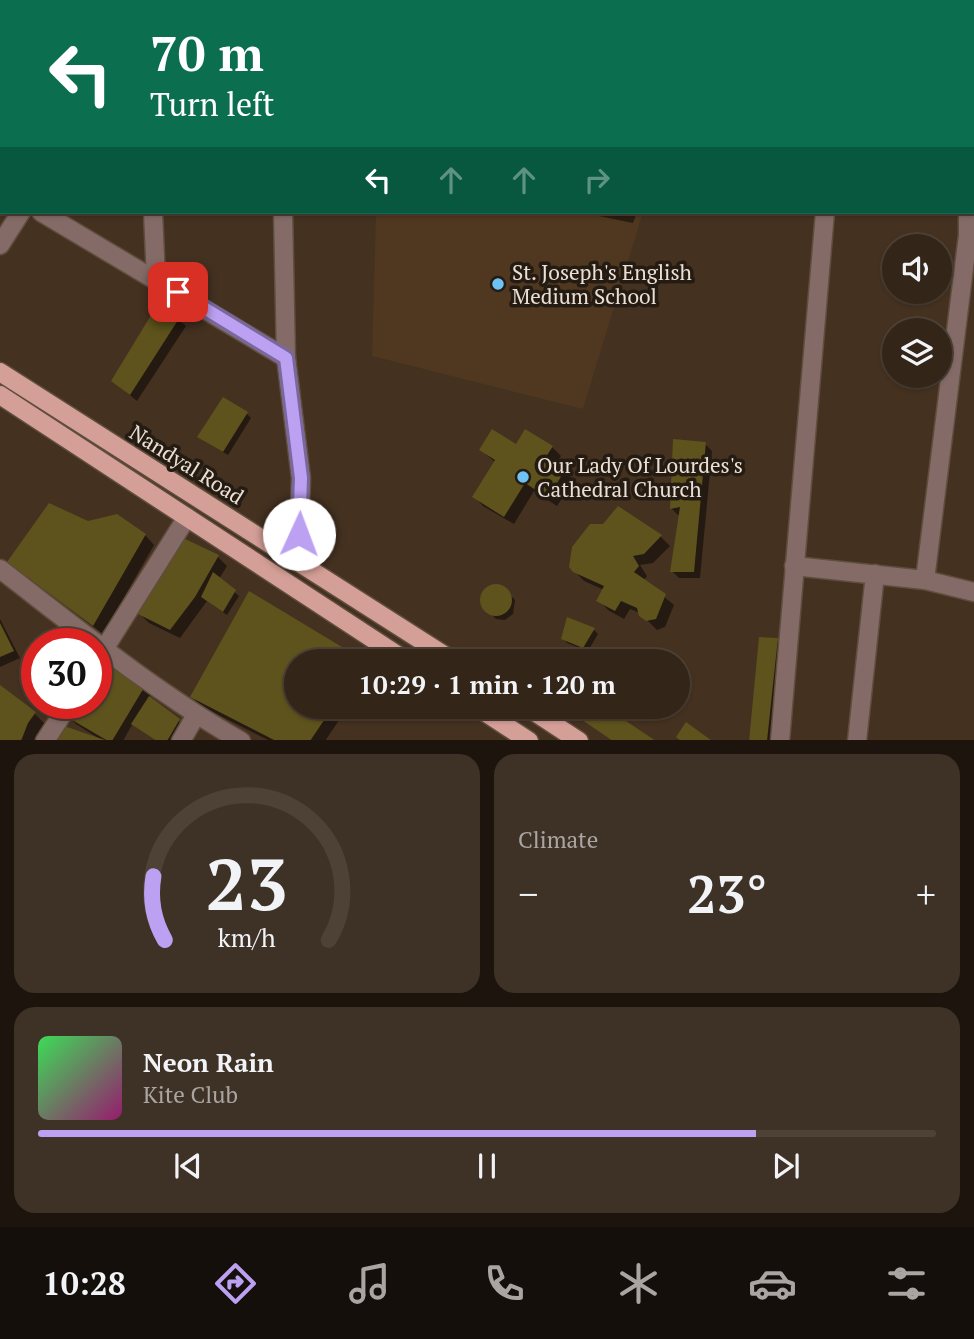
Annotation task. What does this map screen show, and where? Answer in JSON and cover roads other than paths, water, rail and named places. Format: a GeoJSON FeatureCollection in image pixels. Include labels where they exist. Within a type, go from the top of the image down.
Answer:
{"type":"FeatureCollection","features":[{"type":"Feature","properties":{"kind":"main road","name":"Nandyal Road"},"geometry":{"type":"LineString","coordinates":[[0,372],[435,649]]}},
{"type":"Feature","properties":{"kind":"main road","name":"Nandyal Road"},"geometry":{"type":"LineString","coordinates":[[0,395],[388,649]]}},
{"type":"Feature","properties":{"kind":"main road"},"geometry":{"type":"LineString","coordinates":[[496,719],[529,740]]}},
{"type":"Feature","properties":{"kind":"main road"},"geometry":{"type":"LineString","coordinates":[[546,719],[579,740]]}},
{"type":"Feature","properties":{"kind":"street"},"geometry":{"type":"LineString","coordinates":[[0,245],[20,214]]}},
{"type":"Feature","properties":{"kind":"street"},"geometry":{"type":"LineString","coordinates":[[44,214],[286,358]]}},
{"type":"Feature","properties":{"kind":"street"},"geometry":{"type":"LineString","coordinates":[[153,214],[156,279]]}},
{"type":"Feature","properties":{"kind":"street"},"geometry":{"type":"LineString","coordinates":[[283,214],[286,358],[301,478],[298,562]]}},
{"type":"Feature","properties":{"kind":"street"},"geometry":{"type":"LineString","coordinates":[[780,740],[825,214]]}},
{"type":"Feature","properties":{"kind":"street"},"geometry":{"type":"LineString","coordinates":[[925,580],[971,235],[968,214]]}},
{"type":"Feature","properties":{"kind":"street"},"geometry":{"type":"LineString","coordinates":[[112,637],[187,517]]}},
{"type":"Feature","properties":{"kind":"street"},"geometry":{"type":"LineString","coordinates":[[794,566],[925,580],[974,592]]}},
{"type":"Feature","properties":{"kind":"street"},"geometry":{"type":"LineString","coordinates":[[0,569],[68,628]]}},
{"type":"Feature","properties":{"kind":"street"},"geometry":{"type":"LineString","coordinates":[[857,740],[875,574]]}},
{"type":"Feature","properties":{"kind":"street"},"geometry":{"type":"LineString","coordinates":[[112,663],[241,740]]}},
{"type":"Feature","properties":{"kind":"street"},"geometry":{"type":"LineString","coordinates":[[181,740],[196,715]]}},
{"type":"Feature","properties":{"kind":"street"},"geometry":{"type":"LineString","coordinates":[[45,740],[59,719]]}},
{"type":"Feature","properties":{"kind":"place","name":"St. Joseph's English Medium School"},"geometry":{"type":"Point","coordinates":[498,284]}},
{"type":"Feature","properties":{"kind":"place","name":"Our Lady Of Lourdes's Cathedral Church"},"geometry":{"type":"Point","coordinates":[523,477]}}]}
